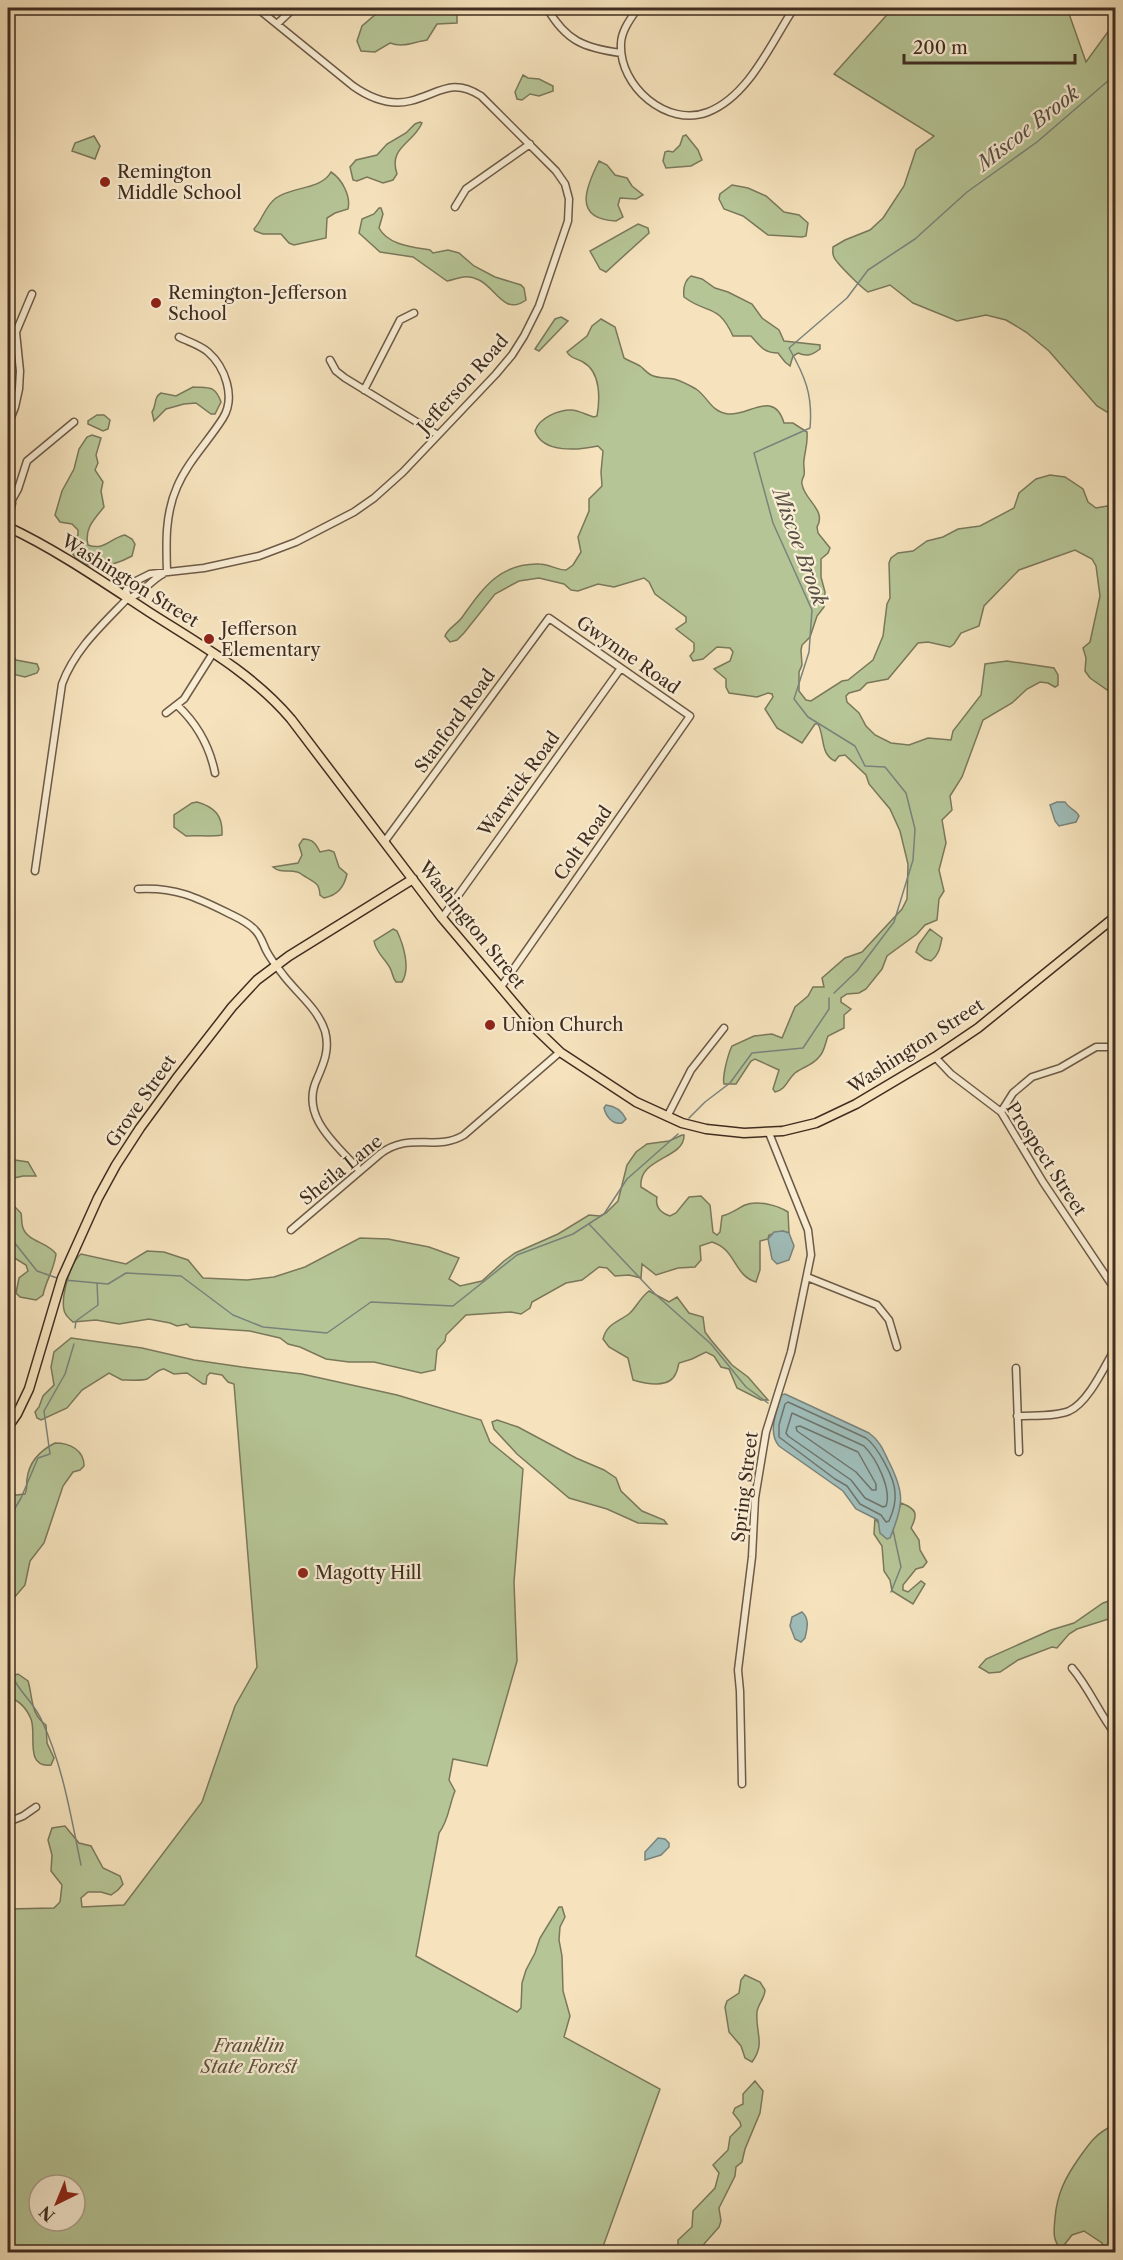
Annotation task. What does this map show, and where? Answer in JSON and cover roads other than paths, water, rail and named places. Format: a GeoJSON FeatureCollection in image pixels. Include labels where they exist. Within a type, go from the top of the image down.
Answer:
{"type":"FeatureCollection","features":[{"type":"Feature","properties":{"kind":"main road","name":"Washington Street"},"geometry":{"type":"LineString","coordinates":[[8,528],[48,549],[128,598],[249,677],[279,705],[442,918],[536,1029],[560,1052],[636,1102],[667,1117],[706,1129],[769,1133],[807,1125],[832,1116],[935,1057],[990,1019],[1067,960],[1116,916]]}},
{"type":"Feature","properties":{"kind":"main road","name":"Grove Street"},"geometry":{"type":"LineString","coordinates":[[8,1427],[29,1389],[61,1280],[106,1183],[140,1128],[232,1007],[257,980],[276,965],[413,879]]}},
{"type":"Feature","properties":{"kind":"street","name":"Jefferson Road"},"geometry":{"type":"LineString","coordinates":[[167,572],[148,583],[136,597],[128,598],[126,590],[138,579],[150,574],[236,562],[259,556],[328,526],[374,498],[496,374],[518,346],[539,306],[566,228],[570,207],[565,184],[556,171],[486,100],[470,90],[456,87],[442,88],[402,102],[386,102],[369,96],[353,86],[257,8]]}},
{"type":"Feature","properties":{"kind":"street"},"geometry":{"type":"LineString","coordinates":[[277,24],[294,8]]}},
{"type":"Feature","properties":{"kind":"street"},"geometry":{"type":"LineString","coordinates":[[547,8],[558,26],[578,43],[621,53]]}},
{"type":"Feature","properties":{"kind":"street"},"geometry":{"type":"LineString","coordinates":[[638,8],[630,19],[621,41],[624,70],[632,82],[656,105],[674,114],[690,116],[719,106],[742,86],[794,8]]}},
{"type":"Feature","properties":{"kind":"street"},"geometry":{"type":"LineString","coordinates":[[454,207],[466,189],[530,144]]}},
{"type":"Feature","properties":{"kind":"street"},"geometry":{"type":"LineString","coordinates":[[8,425],[20,384],[16,332],[32,294]]}},
{"type":"Feature","properties":{"kind":"street"},"geometry":{"type":"LineString","coordinates":[[364,390],[400,320],[414,313]]}},
{"type":"Feature","properties":{"kind":"street"},"geometry":{"type":"LineString","coordinates":[[167,572],[166,528],[173,496],[187,466],[222,420],[228,401],[226,381],[218,362],[201,347],[179,337]]}},
{"type":"Feature","properties":{"kind":"street"},"geometry":{"type":"LineString","coordinates":[[330,360],[336,371],[438,435]]}},
{"type":"Feature","properties":{"kind":"street"},"geometry":{"type":"LineString","coordinates":[[8,522],[27,461],[74,422]]}},
{"type":"Feature","properties":{"kind":"street"},"geometry":{"type":"LineString","coordinates":[[8,507],[13,500]]}},
{"type":"Feature","properties":{"kind":"street"},"geometry":{"type":"LineString","coordinates":[[34,871],[62,684],[72,659],[128,598]]}},
{"type":"Feature","properties":{"kind":"street","name":"Gwynne Road"},"geometry":{"type":"LineString","coordinates":[[549,618],[690,716]]}},
{"type":"Feature","properties":{"kind":"street","name":"Stanford Road"},"geometry":{"type":"LineString","coordinates":[[385,841],[549,618]]}},
{"type":"Feature","properties":{"kind":"street"},"geometry":{"type":"LineString","coordinates":[[166,713],[178,706],[184,699],[213,653]]}},
{"type":"Feature","properties":{"kind":"street","name":"Warwick Road"},"geometry":{"type":"LineString","coordinates":[[442,918],[621,668]]}},
{"type":"Feature","properties":{"kind":"street"},"geometry":{"type":"LineString","coordinates":[[178,706],[191,719],[200,733],[215,773]]}},
{"type":"Feature","properties":{"kind":"street","name":"Colt Road"},"geometry":{"type":"LineString","coordinates":[[501,987],[690,716]]}},
{"type":"Feature","properties":{"kind":"street"},"geometry":{"type":"LineString","coordinates":[[138,889],[165,888],[183,892],[242,920],[255,930],[276,965],[317,1015],[324,1030],[327,1043],[326,1055],[312,1098],[315,1118],[360,1171]]}},
{"type":"Feature","properties":{"kind":"street"},"geometry":{"type":"LineString","coordinates":[[667,1117],[691,1070],[724,1028]]}},
{"type":"Feature","properties":{"kind":"street"},"geometry":{"type":"LineString","coordinates":[[1001,1112],[1013,1093],[1032,1077],[1060,1068],[1096,1047],[1116,1047]]}},
{"type":"Feature","properties":{"kind":"street","name":"Sheila Lane"},"geometry":{"type":"LineString","coordinates":[[291,1230],[383,1151],[395,1144],[446,1142],[460,1138],[560,1052]]}},
{"type":"Feature","properties":{"kind":"street","name":"Prospect Street"},"geometry":{"type":"LineString","coordinates":[[935,1057],[951,1074],[1001,1112],[1043,1182],[1116,1291]]}},
{"type":"Feature","properties":{"kind":"street","name":"Spring Street"},"geometry":{"type":"LineString","coordinates":[[742,1784],[738,1670],[752,1557],[755,1498],[766,1432],[790,1352],[811,1255],[808,1230],[769,1133]]}},
{"type":"Feature","properties":{"kind":"street"},"geometry":{"type":"LineString","coordinates":[[807,1277],[877,1305],[889,1320],[897,1347]]}},
{"type":"Feature","properties":{"kind":"street"},"geometry":{"type":"LineString","coordinates":[[1017,1416],[1058,1413],[1068,1411],[1078,1405],[1116,1347]]}},
{"type":"Feature","properties":{"kind":"street"},"geometry":{"type":"LineString","coordinates":[[1016,1368],[1019,1452]]}},
{"type":"Feature","properties":{"kind":"street"},"geometry":{"type":"LineString","coordinates":[[1072,1668],[1088,1688],[1116,1735]]}},
{"type":"Feature","properties":{"kind":"street"},"geometry":{"type":"LineString","coordinates":[[8,1822],[36,1807]]}},
{"type":"Feature","properties":{"kind":"water"},"geometry":{"type":"Polygon","coordinates":[[[1065,802],[1076,812],[1079,816],[1076,822],[1059,826],[1050,805],[1065,802]]]}},
{"type":"Feature","properties":{"kind":"water"},"geometry":{"type":"Polygon","coordinates":[[[606,1105],[618,1109],[626,1119],[622,1123],[612,1121],[605,1111],[606,1105]]]}},
{"type":"Feature","properties":{"kind":"water"},"geometry":{"type":"Polygon","coordinates":[[[774,1232],[789,1233],[794,1246],[789,1260],[777,1264],[772,1259],[768,1239],[774,1232]]]}},
{"type":"Feature","properties":{"kind":"water"},"geometry":{"type":"Polygon","coordinates":[[[785,1394],[869,1433],[878,1442],[894,1471],[900,1490],[900,1507],[890,1538],[887,1539],[880,1533],[878,1520],[856,1509],[843,1491],[779,1446],[775,1440],[773,1428],[781,1395],[785,1394]]]}},
{"type":"Feature","properties":{"kind":"water"},"geometry":{"type":"Polygon","coordinates":[[[802,1612],[807,1624],[805,1638],[801,1642],[795,1639],[790,1626],[792,1617],[802,1612]]]}},
{"type":"Feature","properties":{"kind":"water"},"geometry":{"type":"Polygon","coordinates":[[[658,1838],[665,1839],[669,1847],[661,1855],[645,1860],[645,1852],[658,1838]]]}},
{"type":"Feature","properties":{"kind":"waterway","name":"Miscoe Brook"},"geometry":{"type":"LineString","coordinates":[[834,993],[857,971],[894,922],[913,860],[915,829],[906,793],[885,767],[865,766],[855,746],[808,717],[794,699],[809,652],[812,610],[773,523],[754,453],[810,428],[811,416],[807,386],[789,348],[847,298],[868,270],[915,239],[967,192],[1037,142],[1116,74]]}},
{"type":"Feature","properties":{"kind":"waterway","name":"Miscoe Brook"},"geometry":{"type":"LineString","coordinates":[[689,1118],[730,1083],[752,1053],[803,1048],[829,1009],[829,998]]}},
{"type":"Feature","properties":{"kind":"waterway","name":"Miscoe Brook"},"geometry":{"type":"LineString","coordinates":[[64,1280],[108,1284],[126,1273],[181,1276],[233,1315],[263,1327],[327,1333],[371,1302],[453,1306],[517,1255],[573,1234],[604,1214],[627,1179],[678,1134]]}},
{"type":"Feature","properties":{"kind":"waterway"},"geometry":{"type":"LineString","coordinates":[[589,1224],[655,1294],[711,1344],[746,1387],[768,1403]]}},
{"type":"Feature","properties":{"kind":"waterway","name":"Miscoe Brook"},"geometry":{"type":"LineString","coordinates":[[8,1239],[14,1242],[37,1271],[57,1278]]}},
{"type":"Feature","properties":{"kind":"waterway"},"geometry":{"type":"LineString","coordinates":[[75,1328],[76,1321],[98,1305],[97,1283]]}},
{"type":"Feature","properties":{"kind":"waterway"},"geometry":{"type":"LineString","coordinates":[[8,1562],[8,1520],[21,1498],[38,1458],[50,1454],[44,1411],[65,1374],[74,1344]]}},
{"type":"Feature","properties":{"kind":"waterway"},"geometry":{"type":"LineString","coordinates":[[891,1592],[901,1567],[893,1530]]}},
{"type":"Feature","properties":{"kind":"waterway"},"geometry":{"type":"LineString","coordinates":[[8,1661],[18,1686],[38,1713],[56,1756],[81,1865]]}},
{"type":"Feature","properties":{"kind":"place","name":"Remington Middle School"},"geometry":{"type":"Point","coordinates":[105,182]}},
{"type":"Feature","properties":{"kind":"place","name":"Remington-Jefferson School"},"geometry":{"type":"Point","coordinates":[156,303]}},
{"type":"Feature","properties":{"kind":"place","name":"Jefferson Elementary"},"geometry":{"type":"Point","coordinates":[209,639]}},
{"type":"Feature","properties":{"kind":"place","name":"Union Church"},"geometry":{"type":"Point","coordinates":[490,1025]}},
{"type":"Feature","properties":{"kind":"place","name":"Magotty Hill"},"geometry":{"type":"Point","coordinates":[303,1573]}},
{"type":"Feature","properties":{"kind":"park label","name":"Franklin State Forest"},"geometry":{"type":"Point","coordinates":[249,2056]}}]}
